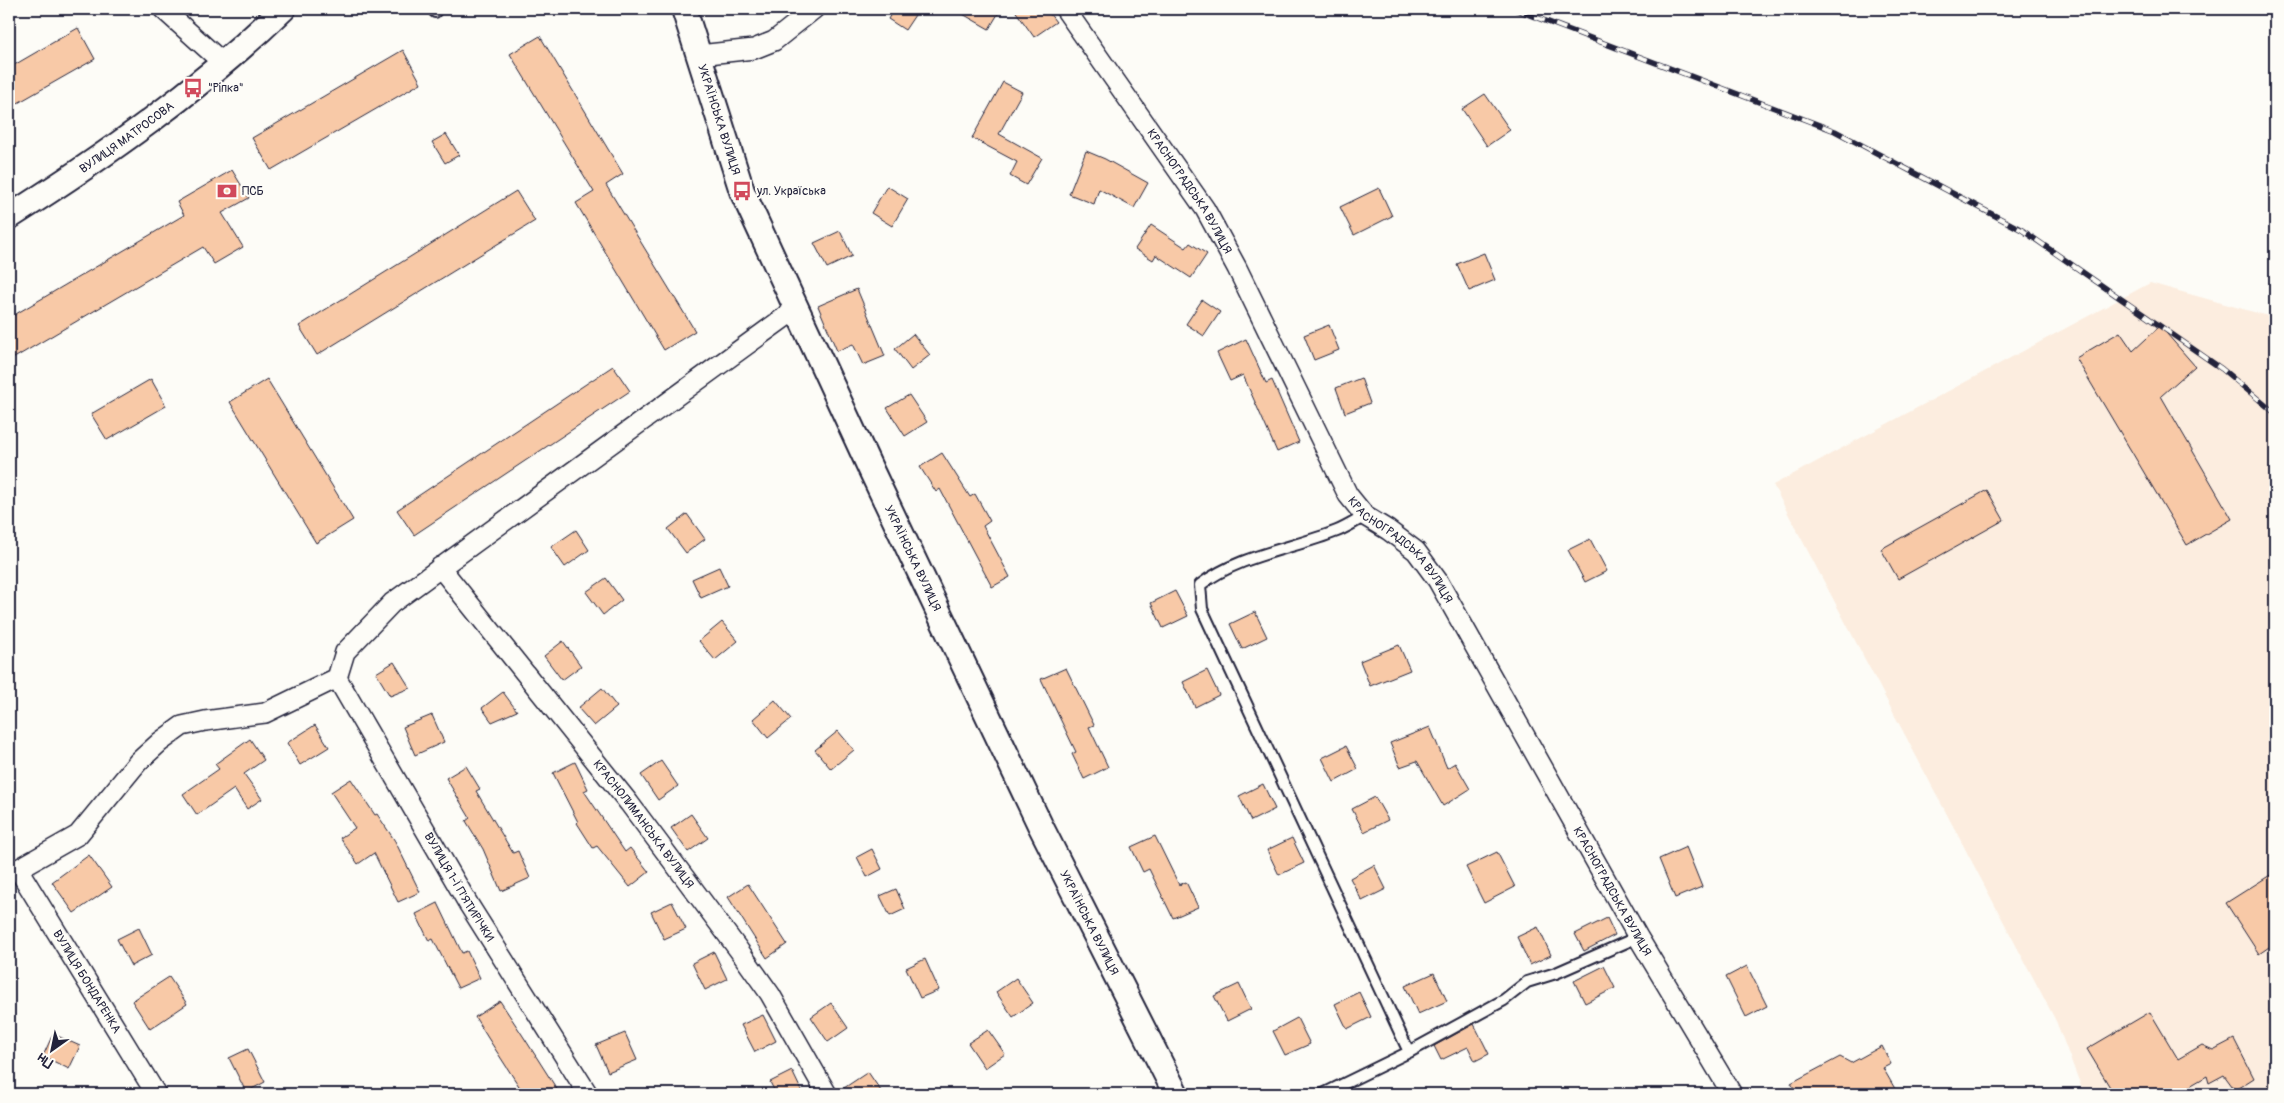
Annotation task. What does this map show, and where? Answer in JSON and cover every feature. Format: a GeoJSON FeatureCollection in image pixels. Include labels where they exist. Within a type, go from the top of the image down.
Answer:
{"type":"FeatureCollection","features":[{"type":"Feature","properties":{"kind":"street"},"geometry":{"type":"LineString","coordinates":[[163,9],[223,62]]}},
{"type":"Feature","properties":{"kind":"street","name":"ВУЛИЦЯ МАТРОСОВА"},"geometry":{"type":"LineString","coordinates":[[9,217],[155,119],[283,9]]}},
{"type":"Feature","properties":{"kind":"street","name":"УКРАЇНСЬКА ВУЛИЦЯ"},"geometry":{"type":"LineString","coordinates":[[684,9],[742,191],[1040,825],[1176,1094]]}},
{"type":"Feature","properties":{"kind":"street"},"geometry":{"type":"LineString","coordinates":[[699,55],[754,49],[774,41],[814,9]]}},
{"type":"Feature","properties":{"kind":"street","name":"КРАСНОГРАДСЬКА ВУЛИЦЯ"},"geometry":{"type":"LineString","coordinates":[[1065,9],[1205,209],[1237,268],[1348,495],[1365,516],[1416,551],[1438,581],[1638,937],[1732,1094]]}},
{"type":"Feature","properties":{"kind":"street"},"geometry":{"type":"LineString","coordinates":[[14,870],[78,834],[138,762],[160,742],[182,726],[265,713],[337,678],[346,652],[392,603],[796,309]]}},
{"type":"Feature","properties":{"kind":"street","name":"КРАСНОЛИМАНСЬКА ВУЛИЦЯ"},"geometry":{"type":"LineString","coordinates":[[440,567],[629,803],[738,949],[770,994],[827,1094]]}},
{"type":"Feature","properties":{"kind":"street","name":"ВУЛИЦЯ 1-Ї П'ЯТИРІЧКИ"},"geometry":{"type":"LineString","coordinates":[[337,678],[469,905],[588,1094]]}},
{"type":"Feature","properties":{"kind":"street","name":"ВУЛИЦЯ БОНДАРЕНКА"},"geometry":{"type":"LineString","coordinates":[[14,870],[156,1094]]}},
{"type":"Feature","properties":{"kind":"lane"},"geometry":{"type":"LineString","coordinates":[[1365,516],[1337,530],[1230,567],[1211,576],[1200,585],[1202,610],[1409,1052]]}},
{"type":"Feature","properties":{"kind":"lane"},"geometry":{"type":"LineString","coordinates":[[1323,1094],[1409,1052],[1504,1000],[1527,982],[1556,973],[1638,937]]}},
{"type":"Feature","properties":{"kind":"shaded area"},"geometry":{"type":"Polygon","coordinates":[[[2150,283],[2275,318],[2275,1094],[2084,1094],[2056,1021],[1773,485],[2150,283]]]}},
{"type":"Feature","properties":{"kind":"building"},"geometry":{"type":"Polygon","coordinates":[[[894,9],[919,9],[905,30],[888,19],[894,9]]]}},
{"type":"Feature","properties":{"kind":"building"},"geometry":{"type":"Polygon","coordinates":[[[954,9],[1001,9],[989,29],[954,9]]]}},
{"type":"Feature","properties":{"kind":"building"},"geometry":{"type":"Polygon","coordinates":[[[1014,9],[1046,9],[1056,22],[1034,37],[1014,9]]]}},
{"type":"Feature","properties":{"kind":"building"},"geometry":{"type":"Polygon","coordinates":[[[78,28],[95,59],[9,108],[9,68],[78,28]]]}},
{"type":"Feature","properties":{"kind":"building"},"geometry":{"type":"Polygon","coordinates":[[[540,36],[623,174],[606,185],[695,331],[664,350],[576,203],[594,192],[510,54],[540,36]]]}},
{"type":"Feature","properties":{"kind":"building"},"geometry":{"type":"Polygon","coordinates":[[[403,50],[421,83],[271,170],[252,138],[403,50]]]}},
{"type":"Feature","properties":{"kind":"building"},"geometry":{"type":"Polygon","coordinates":[[[1003,82],[1022,92],[999,134],[1042,158],[1026,185],[1010,176],[1017,162],[972,138],[1003,82]]]}},
{"type":"Feature","properties":{"kind":"building"},"geometry":{"type":"Polygon","coordinates":[[[1485,94],[1510,130],[1487,146],[1462,109],[1485,94]]]}},
{"type":"Feature","properties":{"kind":"building"},"geometry":{"type":"Polygon","coordinates":[[[446,134],[459,155],[445,163],[432,142],[446,134]]]}},
{"type":"Feature","properties":{"kind":"building"},"geometry":{"type":"Polygon","coordinates":[[[1086,151],[1105,159],[1148,183],[1134,208],[1099,189],[1094,204],[1069,194],[1086,151]]]}},
{"type":"Feature","properties":{"kind":"building"},"geometry":{"type":"Polygon","coordinates":[[[232,170],[249,198],[222,213],[243,247],[214,264],[203,247],[9,361],[9,318],[184,215],[177,202],[232,170]]]}},
{"type":"Feature","properties":{"kind":"building"},"geometry":{"type":"Polygon","coordinates":[[[887,186],[908,199],[892,226],[871,213],[887,186]]]}},
{"type":"Feature","properties":{"kind":"building"},"geometry":{"type":"Polygon","coordinates":[[[1379,188],[1392,216],[1354,235],[1340,207],[1379,188]]]}},
{"type":"Feature","properties":{"kind":"building"},"geometry":{"type":"Polygon","coordinates":[[[516,191],[535,221],[317,355],[299,326],[516,191]]]}},
{"type":"Feature","properties":{"kind":"building"},"geometry":{"type":"Polygon","coordinates":[[[1151,225],[1186,248],[1190,243],[1207,254],[1191,278],[1156,255],[1153,260],[1135,249],[1151,225]]]}},
{"type":"Feature","properties":{"kind":"building"},"geometry":{"type":"Polygon","coordinates":[[[840,231],[852,256],[827,268],[814,243],[840,231]]]}},
{"type":"Feature","properties":{"kind":"building"},"geometry":{"type":"Polygon","coordinates":[[[1484,253],[1495,280],[1469,291],[1457,264],[1484,253]]]}},
{"type":"Feature","properties":{"kind":"building"},"geometry":{"type":"Polygon","coordinates":[[[857,289],[885,356],[863,365],[853,344],[837,351],[818,306],[857,289]]]}},
{"type":"Feature","properties":{"kind":"building"},"geometry":{"type":"Polygon","coordinates":[[[1202,300],[1220,312],[1204,336],[1186,324],[1202,300]]]}},
{"type":"Feature","properties":{"kind":"building"},"geometry":{"type":"Polygon","coordinates":[[[1329,325],[1339,350],[1314,360],[1304,335],[1329,325]]]}},
{"type":"Feature","properties":{"kind":"building"},"geometry":{"type":"Polygon","coordinates":[[[2160,326],[2195,366],[2161,396],[2232,519],[2187,545],[2076,358],[2120,332],[2133,351],[2160,326]]]}},
{"type":"Feature","properties":{"kind":"building"},"geometry":{"type":"Polygon","coordinates":[[[913,334],[930,355],[911,370],[895,349],[913,334]]]}},
{"type":"Feature","properties":{"kind":"building"},"geometry":{"type":"Polygon","coordinates":[[[1246,339],[1266,383],[1272,380],[1299,442],[1277,452],[1243,375],[1230,381],[1217,353],[1246,339]]]}},
{"type":"Feature","properties":{"kind":"building"},"geometry":{"type":"Polygon","coordinates":[[[613,366],[630,391],[414,535],[397,510],[613,366]]]}},
{"type":"Feature","properties":{"kind":"building"},"geometry":{"type":"Polygon","coordinates":[[[1361,378],[1370,403],[1345,413],[1336,388],[1361,378]]]}},
{"type":"Feature","properties":{"kind":"building"},"geometry":{"type":"Polygon","coordinates":[[[151,379],[166,406],[107,440],[91,414],[151,379]]]}},
{"type":"Feature","properties":{"kind":"building"},"geometry":{"type":"Polygon","coordinates":[[[267,379],[353,520],[316,543],[230,402],[267,379]]]}},
{"type":"Feature","properties":{"kind":"building"},"geometry":{"type":"Polygon","coordinates":[[[909,395],[927,422],[905,436],[887,408],[909,395]]]}},
{"type":"Feature","properties":{"kind":"building"},"geometry":{"type":"Polygon","coordinates":[[[942,453],[970,497],[975,494],[990,521],[983,526],[1010,577],[992,587],[940,489],[936,492],[920,467],[942,453]]]}},
{"type":"Feature","properties":{"kind":"building"},"geometry":{"type":"Polygon","coordinates":[[[1987,490],[2004,520],[1898,579],[1881,549],[1987,490]]]}},
{"type":"Feature","properties":{"kind":"building"},"geometry":{"type":"Polygon","coordinates":[[[687,514],[705,539],[686,553],[668,529],[687,514]]]}},
{"type":"Feature","properties":{"kind":"building"},"geometry":{"type":"Polygon","coordinates":[[[576,530],[589,550],[565,567],[551,547],[576,530]]]}},
{"type":"Feature","properties":{"kind":"building"},"geometry":{"type":"Polygon","coordinates":[[[1590,539],[1607,571],[1585,582],[1568,550],[1590,539]]]}},
{"type":"Feature","properties":{"kind":"building"},"geometry":{"type":"Polygon","coordinates":[[[719,567],[728,586],[701,598],[692,579],[719,567]]]}},
{"type":"Feature","properties":{"kind":"building"},"geometry":{"type":"Polygon","coordinates":[[[606,578],[622,600],[603,615],[586,592],[606,578]]]}},
{"type":"Feature","properties":{"kind":"building"},"geometry":{"type":"Polygon","coordinates":[[[1175,591],[1188,616],[1163,628],[1151,603],[1175,591]]]}},
{"type":"Feature","properties":{"kind":"building"},"geometry":{"type":"Polygon","coordinates":[[[1255,612],[1267,637],[1242,649],[1230,624],[1255,612]]]}},
{"type":"Feature","properties":{"kind":"building"},"geometry":{"type":"Polygon","coordinates":[[[722,622],[738,641],[715,660],[699,641],[722,622]]]}},
{"type":"Feature","properties":{"kind":"building"},"geometry":{"type":"Polygon","coordinates":[[[563,641],[581,666],[562,680],[544,656],[563,641]]]}},
{"type":"Feature","properties":{"kind":"building"},"geometry":{"type":"Polygon","coordinates":[[[1399,645],[1410,670],[1370,686],[1360,661],[1399,645]]]}},
{"type":"Feature","properties":{"kind":"building"},"geometry":{"type":"Polygon","coordinates":[[[394,662],[410,688],[390,696],[376,673],[394,662]]]}},
{"type":"Feature","properties":{"kind":"building"},"geometry":{"type":"Polygon","coordinates":[[[1066,668],[1094,725],[1089,727],[1108,767],[1084,779],[1072,754],[1076,752],[1041,679],[1066,668]]]}},
{"type":"Feature","properties":{"kind":"building"},"geometry":{"type":"Polygon","coordinates":[[[1207,670],[1219,695],[1195,707],[1183,682],[1207,670]]]}},
{"type":"Feature","properties":{"kind":"building"},"geometry":{"type":"Polygon","coordinates":[[[602,688],[617,707],[594,726],[578,708],[602,688]]]}},
{"type":"Feature","properties":{"kind":"building"},"geometry":{"type":"Polygon","coordinates":[[[503,692],[517,711],[492,722],[482,708],[503,692]]]}},
{"type":"Feature","properties":{"kind":"building"},"geometry":{"type":"Polygon","coordinates":[[[775,700],[791,719],[768,738],[753,719],[775,700]]]}},
{"type":"Feature","properties":{"kind":"building"},"geometry":{"type":"Polygon","coordinates":[[[432,715],[444,742],[415,755],[403,727],[432,715]]]}},
{"type":"Feature","properties":{"kind":"building"},"geometry":{"type":"Polygon","coordinates":[[[315,725],[329,747],[300,765],[287,743],[315,725]]]}},
{"type":"Feature","properties":{"kind":"building"},"geometry":{"type":"Polygon","coordinates":[[[1430,727],[1447,768],[1455,763],[1470,789],[1443,806],[1417,761],[1400,767],[1390,743],[1430,727]]]}},
{"type":"Feature","properties":{"kind":"building"},"geometry":{"type":"Polygon","coordinates":[[[838,731],[854,750],[831,769],[815,750],[838,731]]]}},
{"type":"Feature","properties":{"kind":"building"},"geometry":{"type":"Polygon","coordinates":[[[250,739],[264,760],[244,774],[262,799],[247,809],[234,789],[197,815],[183,794],[219,769],[215,764],[250,739]]]}},
{"type":"Feature","properties":{"kind":"building"},"geometry":{"type":"Polygon","coordinates":[[[1346,746],[1358,769],[1334,782],[1322,758],[1346,746]]]}},
{"type":"Feature","properties":{"kind":"building"},"geometry":{"type":"Polygon","coordinates":[[[661,761],[678,786],[658,800],[641,775],[661,761]]]}},
{"type":"Feature","properties":{"kind":"building"},"geometry":{"type":"Polygon","coordinates":[[[575,762],[588,789],[584,791],[625,852],[630,848],[649,872],[630,887],[597,846],[593,848],[577,823],[553,773],[575,762]]]}},
{"type":"Feature","properties":{"kind":"building"},"geometry":{"type":"Polygon","coordinates":[[[466,766],[480,789],[476,791],[513,853],[518,851],[530,878],[501,891],[483,849],[466,821],[470,818],[446,778],[466,766]]]}},
{"type":"Feature","properties":{"kind":"building"},"geometry":{"type":"Polygon","coordinates":[[[351,779],[395,841],[420,892],[398,902],[374,853],[358,864],[340,838],[355,828],[331,792],[351,779]]]}},
{"type":"Feature","properties":{"kind":"building"},"geometry":{"type":"Polygon","coordinates":[[[1263,784],[1275,809],[1251,821],[1239,796],[1263,784]]]}},
{"type":"Feature","properties":{"kind":"building"},"geometry":{"type":"Polygon","coordinates":[[[1375,797],[1388,820],[1364,832],[1352,809],[1375,797]]]}},
{"type":"Feature","properties":{"kind":"building"},"geometry":{"type":"Polygon","coordinates":[[[691,814],[708,838],[688,852],[671,828],[691,814]]]}},
{"type":"Feature","properties":{"kind":"building"},"geometry":{"type":"Polygon","coordinates":[[[1155,836],[1179,885],[1186,882],[1198,907],[1173,918],[1149,869],[1143,872],[1131,847],[1155,836]]]}},
{"type":"Feature","properties":{"kind":"building"},"geometry":{"type":"Polygon","coordinates":[[[1292,838],[1304,863],[1279,875],[1267,850],[1292,838]]]}},
{"type":"Feature","properties":{"kind":"building"},"geometry":{"type":"Polygon","coordinates":[[[1686,847],[1702,887],[1675,898],[1659,859],[1686,847]]]}},
{"type":"Feature","properties":{"kind":"building"},"geometry":{"type":"Polygon","coordinates":[[[872,849],[882,869],[867,877],[857,857],[872,849]]]}},
{"type":"Feature","properties":{"kind":"building"},"geometry":{"type":"Polygon","coordinates":[[[1497,852],[1515,887],[1484,903],[1466,867],[1497,852]]]}},
{"type":"Feature","properties":{"kind":"building"},"geometry":{"type":"Polygon","coordinates":[[[89,855],[112,887],[74,913],[52,882],[89,855]]]}},
{"type":"Feature","properties":{"kind":"building"},"geometry":{"type":"Polygon","coordinates":[[[1374,865],[1386,889],[1362,901],[1350,878],[1374,865]]]}},
{"type":"Feature","properties":{"kind":"building"},"geometry":{"type":"Polygon","coordinates":[[[2275,872],[2275,943],[2259,954],[2226,903],[2275,872]]]}},
{"type":"Feature","properties":{"kind":"building"},"geometry":{"type":"Polygon","coordinates":[[[748,884],[787,944],[767,958],[728,897],[748,884]]]}},
{"type":"Feature","properties":{"kind":"building"},"geometry":{"type":"Polygon","coordinates":[[[896,889],[905,909],[890,916],[880,896],[896,889]]]}},
{"type":"Feature","properties":{"kind":"building"},"geometry":{"type":"Polygon","coordinates":[[[672,902],[686,929],[664,939],[651,912],[672,902]]]}},
{"type":"Feature","properties":{"kind":"building"},"geometry":{"type":"Polygon","coordinates":[[[438,903],[462,953],[467,951],[480,978],[458,988],[433,939],[429,941],[416,914],[438,903]]]}},
{"type":"Feature","properties":{"kind":"building"},"geometry":{"type":"Polygon","coordinates":[[[1607,918],[1615,935],[1584,951],[1575,934],[1607,918]]]}},
{"type":"Feature","properties":{"kind":"building"},"geometry":{"type":"Polygon","coordinates":[[[1538,927],[1551,955],[1530,965],[1517,937],[1538,927]]]}},
{"type":"Feature","properties":{"kind":"building"},"geometry":{"type":"Polygon","coordinates":[[[139,928],[152,955],[131,966],[117,939],[139,928]]]}},
{"type":"Feature","properties":{"kind":"building"},"geometry":{"type":"Polygon","coordinates":[[[714,952],[727,979],[705,990],[692,963],[714,952]]]}},
{"type":"Feature","properties":{"kind":"building"},"geometry":{"type":"Polygon","coordinates":[[[925,959],[939,990],[920,998],[906,968],[925,959]]]}},
{"type":"Feature","properties":{"kind":"building"},"geometry":{"type":"Polygon","coordinates":[[[1604,966],[1615,988],[1585,1003],[1574,981],[1604,966]]]}},
{"type":"Feature","properties":{"kind":"building"},"geometry":{"type":"Polygon","coordinates":[[[1747,966],[1767,1006],[1746,1017],[1726,977],[1747,966]]]}},
{"type":"Feature","properties":{"kind":"building"},"geometry":{"type":"Polygon","coordinates":[[[1434,973],[1447,1001],[1418,1014],[1405,986],[1434,973]]]}},
{"type":"Feature","properties":{"kind":"building"},"geometry":{"type":"Polygon","coordinates":[[[169,977],[187,1004],[150,1029],[132,1001],[169,977]]]}},
{"type":"Feature","properties":{"kind":"building"},"geometry":{"type":"Polygon","coordinates":[[[1016,978],[1033,1003],[1013,1017],[996,992],[1016,978]]]}},
{"type":"Feature","properties":{"kind":"building"},"geometry":{"type":"Polygon","coordinates":[[[1239,984],[1251,1009],[1227,1021],[1214,996],[1239,984]]]}},
{"type":"Feature","properties":{"kind":"building"},"geometry":{"type":"Polygon","coordinates":[[[1359,992],[1371,1017],[1347,1029],[1335,1004],[1359,992]]]}},
{"type":"Feature","properties":{"kind":"building"},"geometry":{"type":"Polygon","coordinates":[[[500,1001],[560,1094],[524,1094],[475,1017],[500,1001]]]}},
{"type":"Feature","properties":{"kind":"building"},"geometry":{"type":"Polygon","coordinates":[[[831,1003],[848,1028],[828,1042],[811,1017],[831,1003]]]}},
{"type":"Feature","properties":{"kind":"building"},"geometry":{"type":"Polygon","coordinates":[[[2150,1012],[2178,1059],[2202,1045],[2213,1050],[2234,1039],[2254,1078],[2235,1090],[2224,1075],[2209,1083],[2207,1076],[2176,1094],[2114,1094],[2087,1049],[2150,1012]]]}},
{"type":"Feature","properties":{"kind":"building"},"geometry":{"type":"Polygon","coordinates":[[[763,1015],[776,1041],[755,1052],[741,1025],[763,1015]]]}},
{"type":"Feature","properties":{"kind":"building"},"geometry":{"type":"Polygon","coordinates":[[[1297,1018],[1310,1044],[1285,1055],[1273,1031],[1297,1018]]]}},
{"type":"Feature","properties":{"kind":"building"},"geometry":{"type":"Polygon","coordinates":[[[1474,1024],[1489,1054],[1475,1061],[1468,1047],[1441,1060],[1434,1046],[1474,1024]]]}},
{"type":"Feature","properties":{"kind":"building"},"geometry":{"type":"Polygon","coordinates":[[[988,1030],[1005,1054],[985,1068],[968,1043],[988,1030]]]}},
{"type":"Feature","properties":{"kind":"building"},"geometry":{"type":"Polygon","coordinates":[[[625,1033],[637,1060],[608,1072],[596,1045],[625,1033]]]}},
{"type":"Feature","properties":{"kind":"building"},"geometry":{"type":"Polygon","coordinates":[[[53,1034],[80,1046],[69,1069],[43,1056],[53,1034]]]}},
{"type":"Feature","properties":{"kind":"building"},"geometry":{"type":"Polygon","coordinates":[[[1882,1046],[1891,1064],[1883,1068],[1898,1094],[1797,1094],[1791,1083],[1840,1057],[1851,1063],[1882,1046]]]}},
{"type":"Feature","properties":{"kind":"building"},"geometry":{"type":"Polygon","coordinates":[[[248,1049],[265,1082],[246,1092],[229,1058],[248,1049]]]}},
{"type":"Feature","properties":{"kind":"building"},"geometry":{"type":"Polygon","coordinates":[[[792,1071],[803,1094],[776,1094],[770,1082],[792,1071]]]}},
{"type":"Feature","properties":{"kind":"building"},"geometry":{"type":"Polygon","coordinates":[[[868,1072],[883,1094],[838,1094],[838,1092],[868,1072]]]}},
{"type":"Feature","properties":{"kind":"railway"},"geometry":{"type":"LineString","coordinates":[[1514,9],[1835,131],[2022,230],[2222,369],[2275,413]]}},
{"type":"Feature","properties":{"kind":"place","name":"\"Ріпка\""},"geometry":{"type":"Point","coordinates":[193,88]}},
{"type":"Feature","properties":{"kind":"place","name":"ПСБ"},"geometry":{"type":"Point","coordinates":[227,191]}},
{"type":"Feature","properties":{"kind":"place","name":"ул. Україська"},"geometry":{"type":"Point","coordinates":[742,191]}}]}
